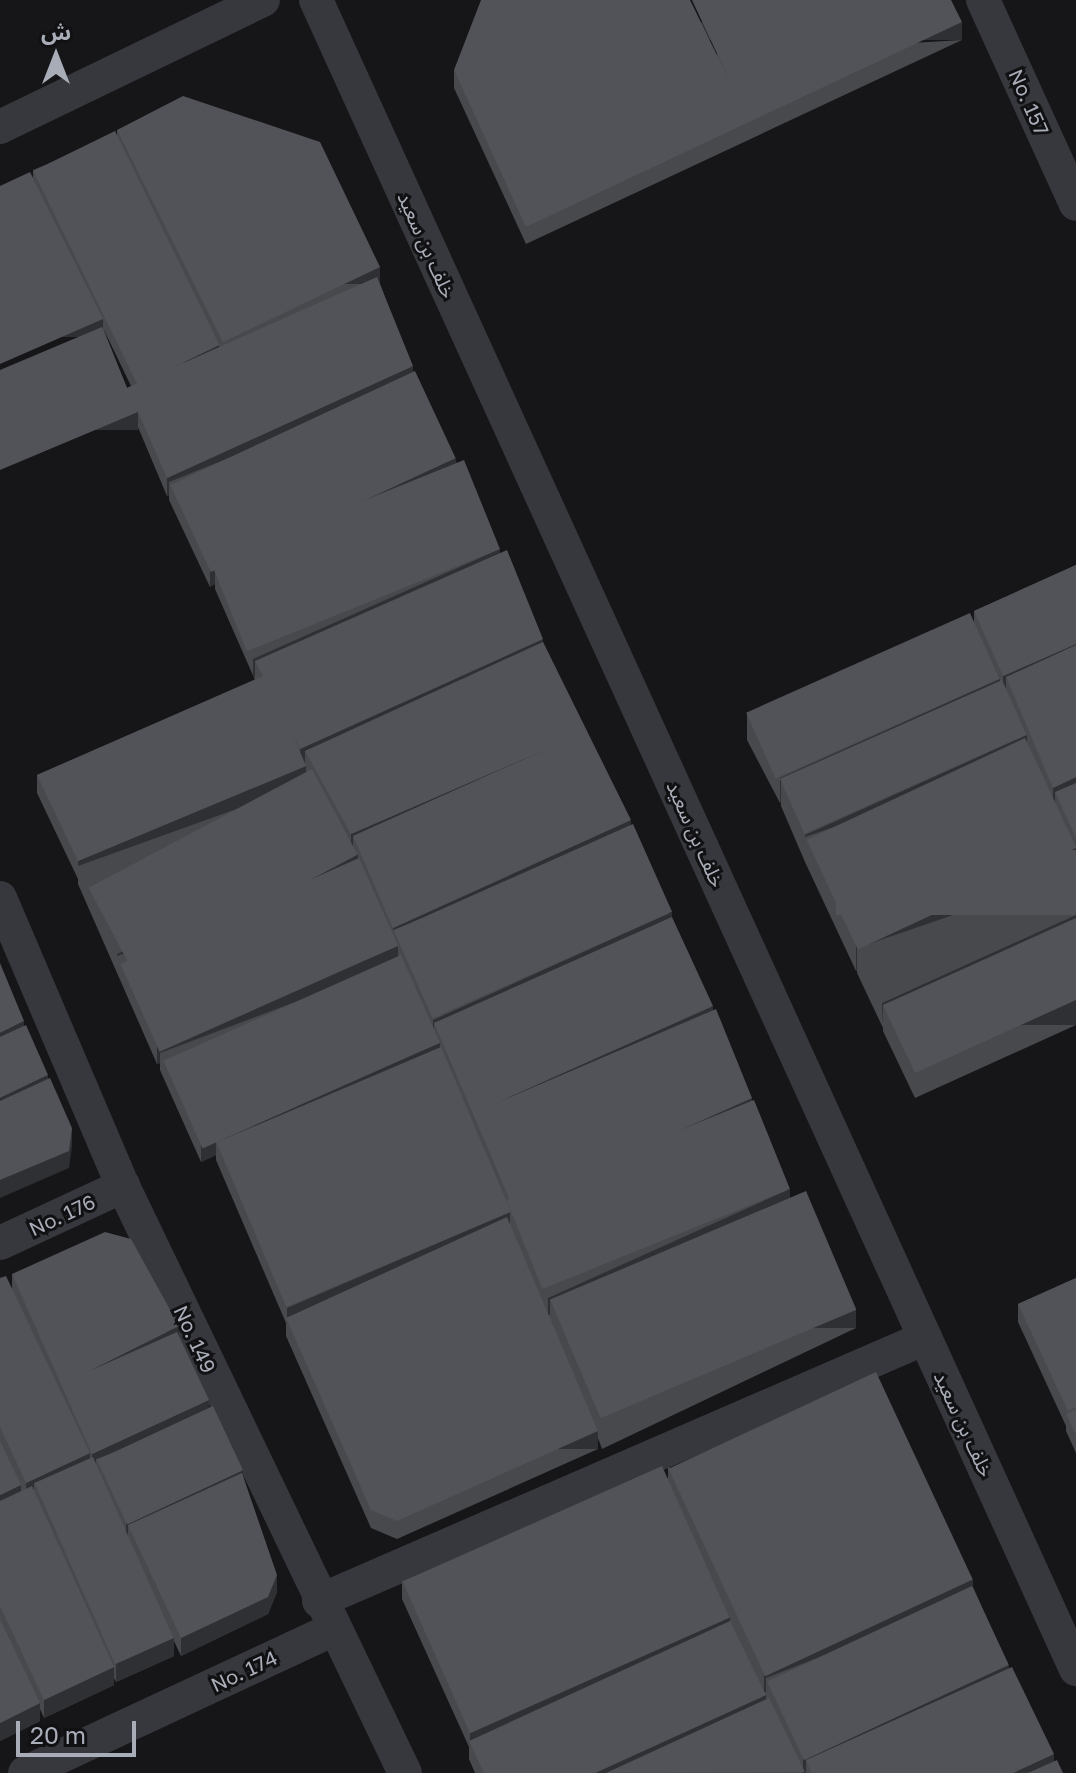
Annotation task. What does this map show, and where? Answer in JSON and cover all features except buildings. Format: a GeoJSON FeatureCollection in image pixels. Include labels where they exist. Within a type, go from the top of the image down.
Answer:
{"type":"FeatureCollection","features":[{"type":"Feature","properties":{"kind":"street"},"geometry":{"type":"LineString","coordinates":[[0,127],[263,0]]}},
{"type":"Feature","properties":{"kind":"street","name":"خلف بن سعيد"},"geometry":{"type":"LineString","coordinates":[[316,0],[1076,1669]]}},
{"type":"Feature","properties":{"kind":"street","name":"No. 157"},"geometry":{"type":"LineString","coordinates":[[983,0],[1074,194]]}},
{"type":"Feature","properties":{"kind":"street","name":"No. 149"},"geometry":{"type":"LineString","coordinates":[[0,898],[123,1186],[326,1615],[405,1773]]}},
{"type":"Feature","properties":{"kind":"street","name":"No. 176"},"geometry":{"type":"LineString","coordinates":[[0,1243],[123,1186]]}},
{"type":"Feature","properties":{"kind":"street","name":"No. 174"},"geometry":{"type":"LineString","coordinates":[[25,1773],[326,1615],[925,1338]]}}]}
